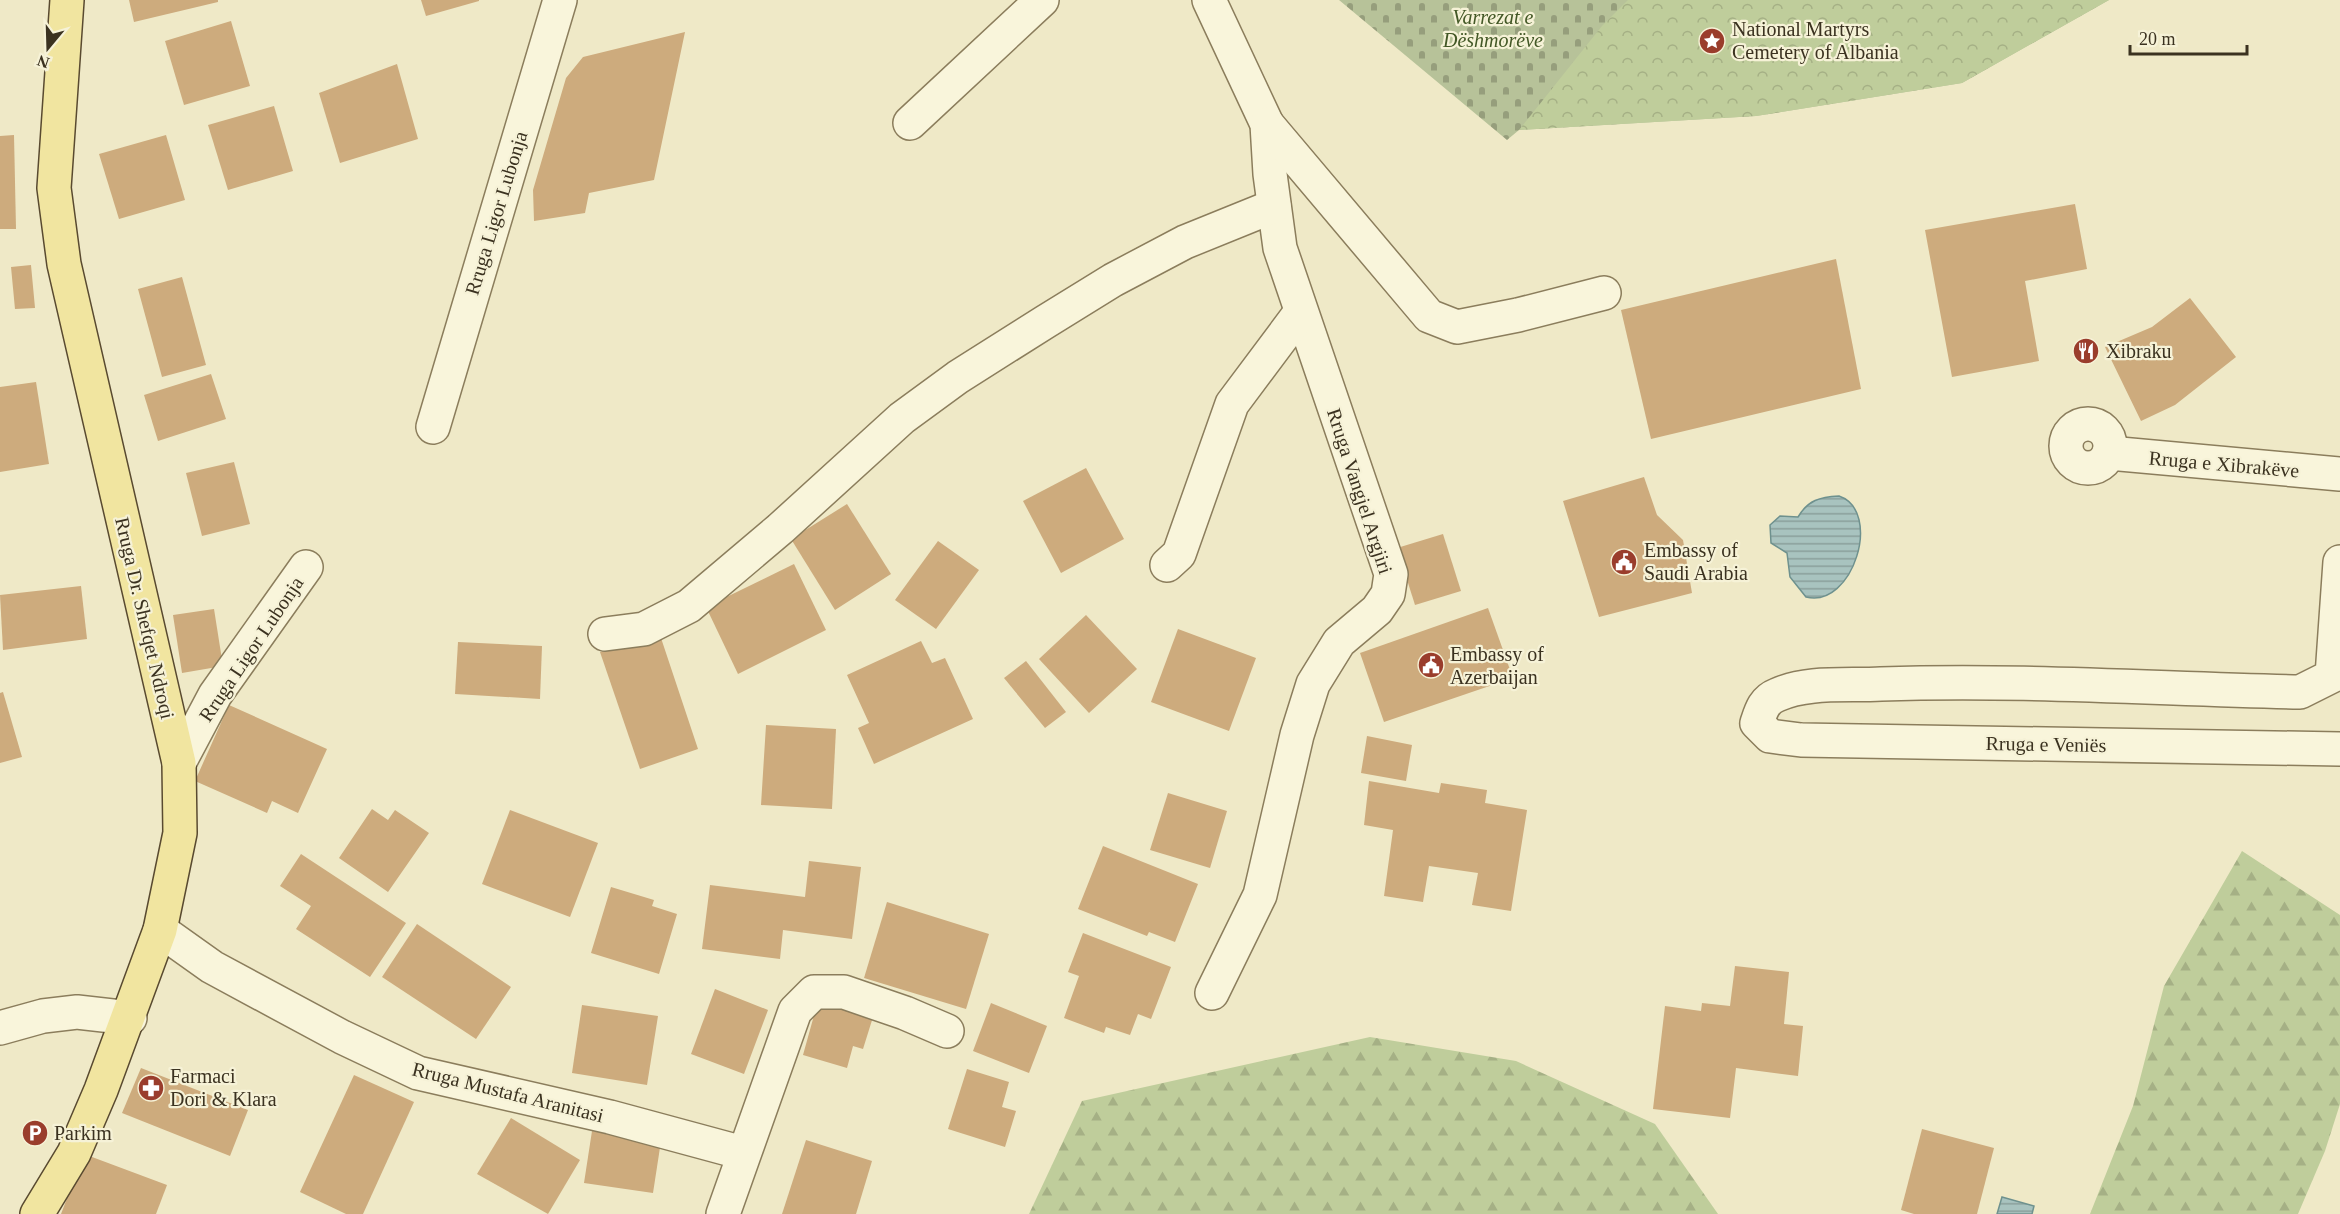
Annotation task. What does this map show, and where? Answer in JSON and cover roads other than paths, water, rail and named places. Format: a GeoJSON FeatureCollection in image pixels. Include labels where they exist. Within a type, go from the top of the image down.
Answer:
{"type":"FeatureCollection","features":[{"type":"Feature","properties":{"kind":"main road","name":"Rruga Dr. Shefqet Ndroqi"},"geometry":{"type":"LineString","coordinates":[[37,1214],[74,1153],[130,1018],[160,930],[180,833],[179,764],[64,264],[54,188],[67,0]]}},
{"type":"Feature","properties":{"kind":"street","name":"Rruga Ligor Lubonja"},"geometry":{"type":"LineString","coordinates":[[433,427],[560,0]]}},
{"type":"Feature","properties":{"kind":"street"},"geometry":{"type":"LineString","coordinates":[[909,123],[1042,0]]}},
{"type":"Feature","properties":{"kind":"street","name":"Rruga Vangjel Argjiri"},"geometry":{"type":"LineString","coordinates":[[1209,0],[1267,124],[1280,248],[1300,313],[1391,574],[1388,594],[1383,602],[1339,642],[1313,684],[1297,735],[1260,895],[1212,993]]}},
{"type":"Feature","properties":{"kind":"street"},"geometry":{"type":"LineString","coordinates":[[1267,124],[1429,316],[1457,327],[1518,315],[1605,293]]}},
{"type":"Feature","properties":{"kind":"street"},"geometry":{"type":"LineString","coordinates":[[604,634],[644,629],[689,606],[780,529],[902,418],[1035,328],[1113,280],[1175,248],[1274,206]]}},
{"type":"Feature","properties":{"kind":"street"},"geometry":{"type":"LineString","coordinates":[[1167,565],[1179,554],[1232,404],[1300,313]]}},
{"type":"Feature","properties":{"kind":"street","name":"Rruga e Xibrakëve"},"geometry":{"type":"LineString","coordinates":[[2109,453],[2340,474]]}},
{"type":"Feature","properties":{"kind":"street","name":"Rruga e Veniës"},"geometry":{"type":"LineString","coordinates":[[2340,562],[2332,676],[2300,692],[1948,683],[1831,686],[1794,689],[1775,695],[1762,706],[1757,723],[1770,736],[1801,740],[2340,749]]}},
{"type":"Feature","properties":{"kind":"street","name":"Rruga Ligor Lubonja"},"geometry":{"type":"LineString","coordinates":[[179,764],[215,695],[306,567]]}},
{"type":"Feature","properties":{"kind":"street","name":"Rruga Mustafa Aranitasi"},"geometry":{"type":"LineString","coordinates":[[160,930],[212,967],[342,1037],[418,1073],[610,1117],[743,1153]]}},
{"type":"Feature","properties":{"kind":"street"},"geometry":{"type":"LineString","coordinates":[[723,1214],[795,1011],[814,992],[844,992],[905,1013],[947,1031]]}},
{"type":"Feature","properties":{"kind":"street"},"geometry":{"type":"LineString","coordinates":[[0,1028],[43,1017],[77,1012],[130,1018]]}},
{"type":"Feature","properties":{"kind":"water"},"geometry":{"type":"Polygon","coordinates":[[[1839,496],[1852,505],[1859,520],[1860,538],[1857,557],[1849,574],[1837,588],[1823,597],[1806,597],[1790,577],[1787,553],[1771,543],[1770,525],[1780,516],[1798,517],[1815,500],[1839,496]]]}},
{"type":"Feature","properties":{"kind":"water"},"geometry":{"type":"Polygon","coordinates":[[[2002,1197],[2034,1206],[2032,1214],[1997,1214],[2002,1197]]]}},
{"type":"Feature","properties":{"kind":"place","name":"National Martyrs Cemetery of Albania"},"geometry":{"type":"Point","coordinates":[1712,41]}},
{"type":"Feature","properties":{"kind":"place","name":"Xibraku"},"geometry":{"type":"Point","coordinates":[2086,351]}},
{"type":"Feature","properties":{"kind":"place","name":"Embassy of Saudi Arabia"},"geometry":{"type":"Point","coordinates":[1624,562]}},
{"type":"Feature","properties":{"kind":"place","name":"Embassy of Azerbaijan"},"geometry":{"type":"Point","coordinates":[1431,665]}},
{"type":"Feature","properties":{"kind":"place","name":"Farmaci Dori & Klara"},"geometry":{"type":"Point","coordinates":[151,1088]}},
{"type":"Feature","properties":{"kind":"place","name":"Parkim"},"geometry":{"type":"Point","coordinates":[35,1133]}},
{"type":"Feature","properties":{"kind":"park label","name":"Varrezat e Dëshmorëve"},"geometry":{"type":"Point","coordinates":[1493,28]}}]}
